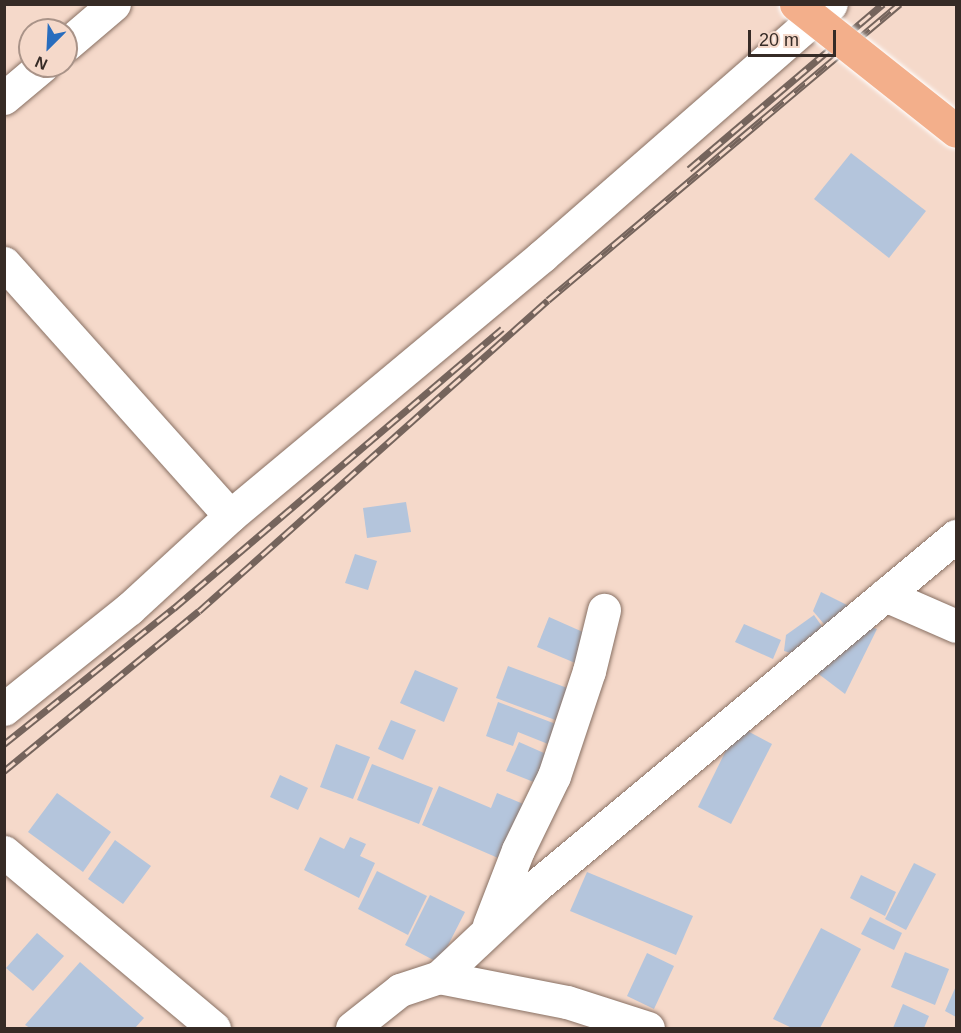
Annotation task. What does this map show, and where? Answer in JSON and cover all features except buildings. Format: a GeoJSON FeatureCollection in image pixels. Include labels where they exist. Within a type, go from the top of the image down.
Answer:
{"type":"FeatureCollection","features":[{"type":"Feature","properties":{"kind":"highway"},"geometry":{"type":"LineString","coordinates":[[796,4],[957,131]]}},
{"type":"Feature","properties":{"kind":"street"},"geometry":{"type":"LineString","coordinates":[[78,35],[114,4]]}},
{"type":"Feature","properties":{"kind":"street"},"geometry":{"type":"LineString","coordinates":[[4,709],[129,609],[230,516],[542,256],[831,4]]}},
{"type":"Feature","properties":{"kind":"street"},"geometry":{"type":"LineString","coordinates":[[4,98],[28,78]]}},
{"type":"Feature","properties":{"kind":"street"},"geometry":{"type":"LineString","coordinates":[[4,263],[230,516]]}},
{"type":"Feature","properties":{"kind":"street"},"geometry":{"type":"LineString","coordinates":[[352,1029],[400,990],[439,976],[536,886],[957,536]]}},
{"type":"Feature","properties":{"kind":"street"},"geometry":{"type":"LineString","coordinates":[[885,595],[957,626]]}},
{"type":"Feature","properties":{"kind":"street"},"geometry":{"type":"LineString","coordinates":[[486,933],[518,850],[554,776],[590,671],[604,610]]}},
{"type":"Feature","properties":{"kind":"street"},"geometry":{"type":"LineString","coordinates":[[4,852],[214,1029]]}},
{"type":"Feature","properties":{"kind":"street"},"geometry":{"type":"LineString","coordinates":[[439,976],[567,1002],[648,1029]]}},
{"type":"Feature","properties":{"kind":"railway"},"geometry":{"type":"LineString","coordinates":[[689,169],[883,4]]}},
{"type":"Feature","properties":{"kind":"railway"},"geometry":{"type":"LineString","coordinates":[[4,771],[199,611],[548,300],[900,4]]}},
{"type":"Feature","properties":{"kind":"railway"},"geometry":{"type":"LineString","coordinates":[[4,744],[174,608],[502,329]]}}]}
